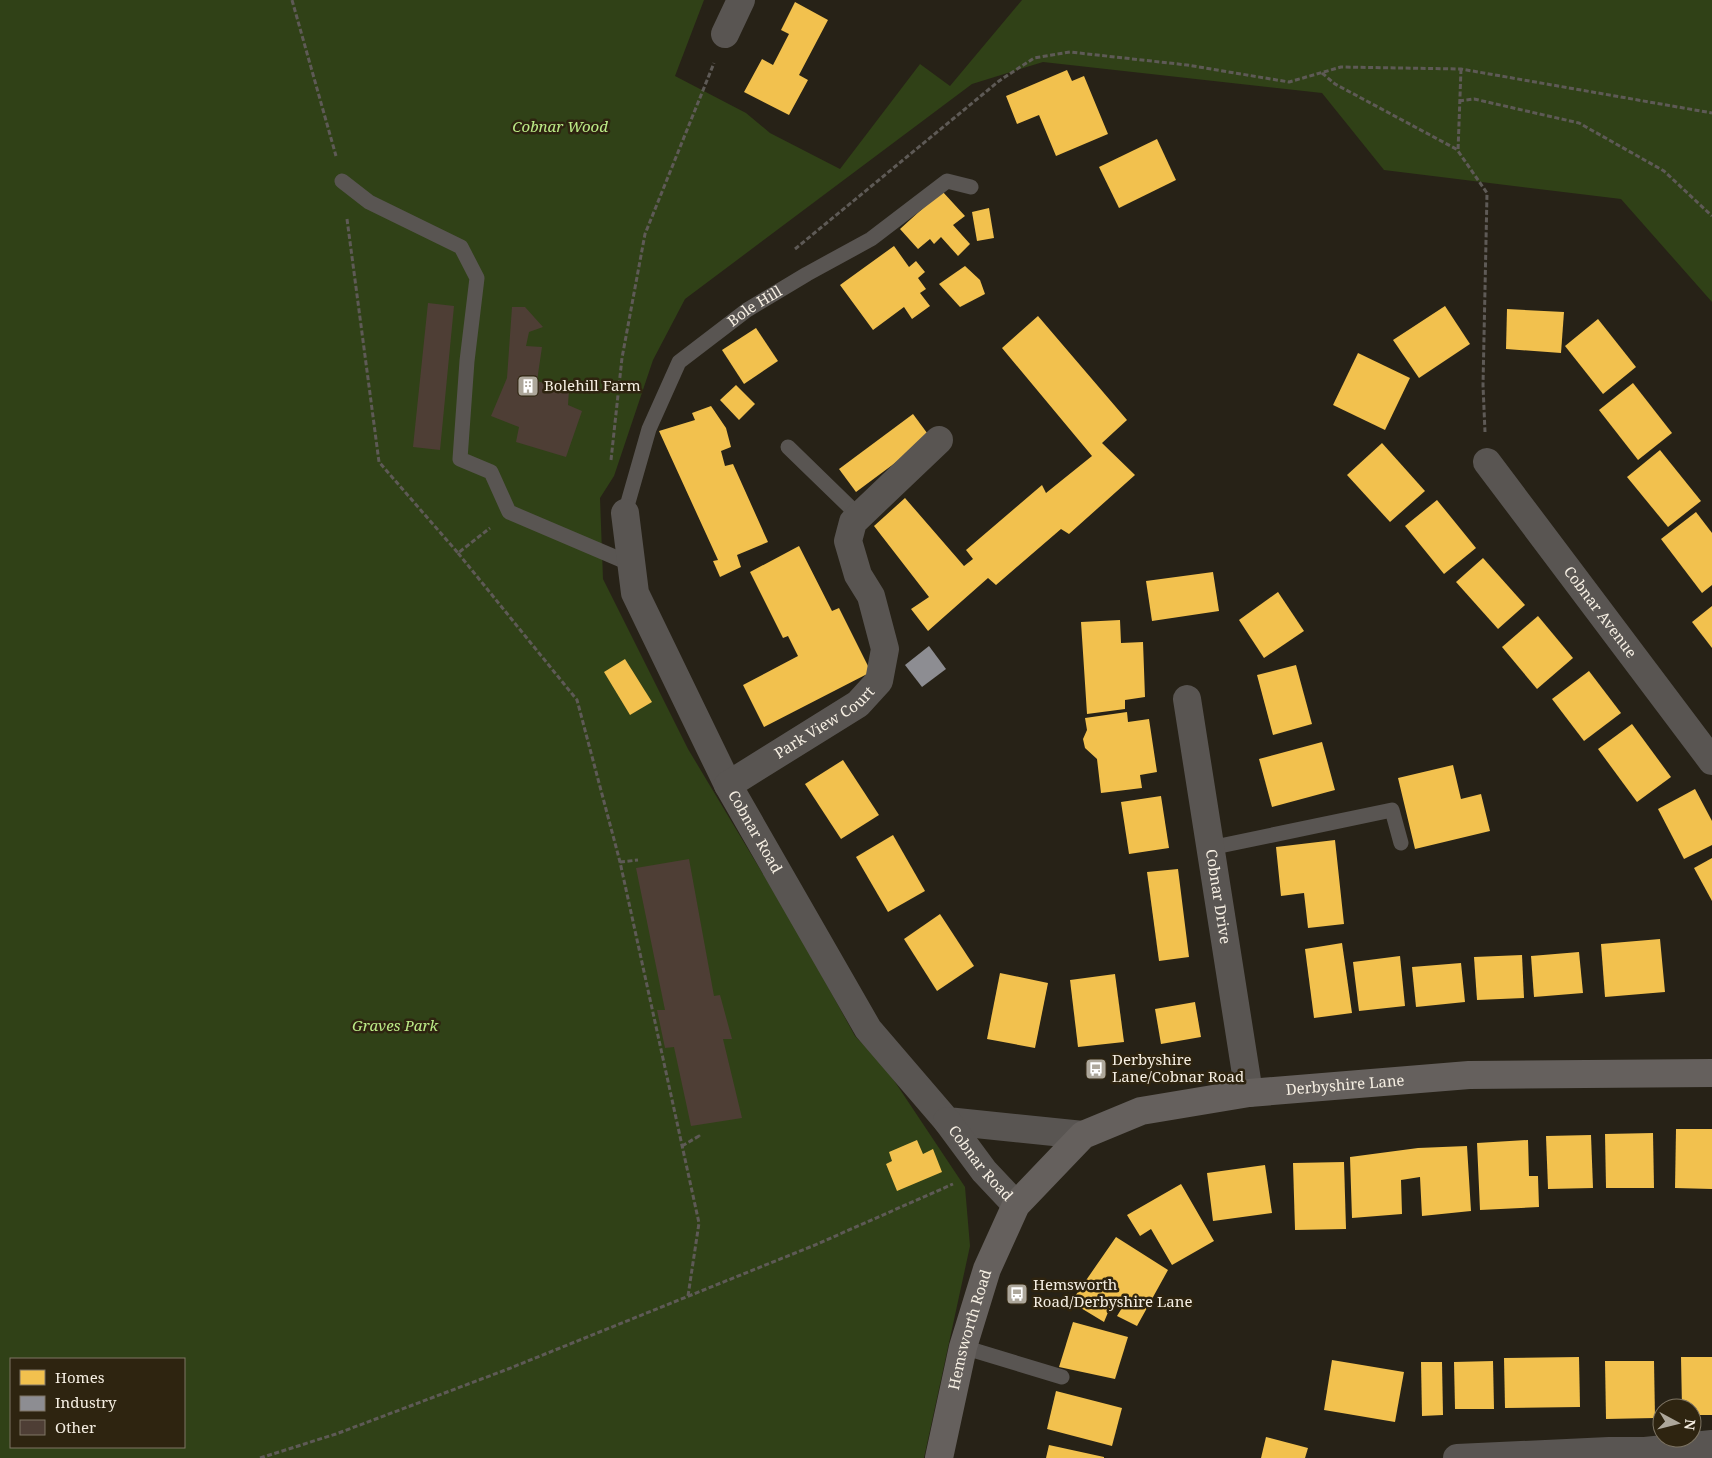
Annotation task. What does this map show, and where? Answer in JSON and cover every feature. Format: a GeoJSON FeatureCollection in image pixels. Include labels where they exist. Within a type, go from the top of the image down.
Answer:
{"type":"FeatureCollection","features":[{"type":"Feature","properties":{"kind":"street"},"geometry":{"type":"LineString","coordinates":[[725,34],[741,0]]}},
{"type":"Feature","properties":{"kind":"street","name":"Park View Court"},"geometry":{"type":"LineString","coordinates":[[728,785],[858,704],[879,681],[884,649],[871,596],[858,575],[848,541],[853,522],[939,440]]}},
{"type":"Feature","properties":{"kind":"street","name":"Cobnar Avenue"},"geometry":{"type":"LineString","coordinates":[[1487,462],[1712,761]]}},
{"type":"Feature","properties":{"kind":"street","name":"Cobnar Road"},"geometry":{"type":"LineString","coordinates":[[624,513],[634,594],[728,785],[861,1032],[947,1121],[984,1171],[1016,1205]]}},
{"type":"Feature","properties":{"kind":"street","name":"Cobnar Drive"},"geometry":{"type":"LineString","coordinates":[[1187,700],[1249,1093]]}},
{"type":"Feature","properties":{"kind":"street","name":"Derbyshire Lane"},"geometry":{"type":"LineString","coordinates":[[1016,1205],[1083,1135],[1141,1111],[1249,1093],[1469,1075],[1712,1073]]}},
{"type":"Feature","properties":{"kind":"street","name":"Cobnar Road"},"geometry":{"type":"LineString","coordinates":[[947,1121],[1083,1135]]}},
{"type":"Feature","properties":{"kind":"street","name":"Hemsworth Road"},"geometry":{"type":"LineString","coordinates":[[939,1458],[963,1347],[987,1270],[1016,1205]]}},
{"type":"Feature","properties":{"kind":"street"},"geometry":{"type":"LineString","coordinates":[[1457,1458],[1609,1451],[1646,1454],[1712,1444]]}},
{"type":"Feature","properties":{"kind":"lane"},"geometry":{"type":"LineString","coordinates":[[342,181],[369,202],[461,247],[477,278],[467,361],[460,459],[491,472],[510,512],[631,564]]}},
{"type":"Feature","properties":{"kind":"lane","name":"Bole Hill"},"geometry":{"type":"LineString","coordinates":[[624,513],[649,429],[679,362],[747,310],[806,274],[871,240],[947,181],[971,187]]}},
{"type":"Feature","properties":{"kind":"lane"},"geometry":{"type":"LineString","coordinates":[[788,447],[859,516]]}},
{"type":"Feature","properties":{"kind":"lane"},"geometry":{"type":"LineString","coordinates":[[1210,848],[1392,810],[1401,843]]}},
{"type":"Feature","properties":{"kind":"lane"},"geometry":{"type":"LineString","coordinates":[[963,1347],[1062,1377]]}},
{"type":"Feature","properties":{"kind":"path"},"geometry":{"type":"LineString","coordinates":[[292,0],[342,181],[379,462],[458,553],[577,700],[620,862],[699,1223],[688,1296]]}},
{"type":"Feature","properties":{"kind":"path"},"geometry":{"type":"LineString","coordinates":[[610,465],[622,358],[645,234],[725,34]]}},
{"type":"Feature","properties":{"kind":"path"},"geometry":{"type":"LineString","coordinates":[[794,250],[999,80],[1034,58],[1070,52],[1187,65],[1289,82],[1341,67],[1461,68],[1712,113]]}},
{"type":"Feature","properties":{"kind":"path"},"geometry":{"type":"LineString","coordinates":[[1458,150],[1461,68]]}},
{"type":"Feature","properties":{"kind":"path"},"geometry":{"type":"LineString","coordinates":[[1322,73],[1335,84],[1458,150],[1488,193],[1483,385],[1487,462]]}},
{"type":"Feature","properties":{"kind":"path"},"geometry":{"type":"LineString","coordinates":[[1459,101],[1474,99],[1579,123],[1664,170],[1712,216]]}},
{"type":"Feature","properties":{"kind":"path"},"geometry":{"type":"LineString","coordinates":[[458,553],[510,512]]}},
{"type":"Feature","properties":{"kind":"path"},"geometry":{"type":"LineString","coordinates":[[620,862],[638,860]]}},
{"type":"Feature","properties":{"kind":"path"},"geometry":{"type":"LineString","coordinates":[[682,1146],[699,1136],[698,1138]]}},
{"type":"Feature","properties":{"kind":"path"},"geometry":{"type":"LineString","coordinates":[[260,1458],[336,1434],[508,1369],[815,1245],[984,1171]]}},
{"type":"Feature","properties":{"kind":"green space","name":"Graves Park"},"geometry":{"type":"Polygon","coordinates":[[[0,0],[704,0],[675,76],[746,113],[770,133],[840,169],[920,64],[950,86],[1022,0],[1712,0],[1712,302],[1621,199],[1384,170],[1322,93],[1043,62],[972,84],[685,299],[653,360],[614,476],[600,498],[603,579],[688,749],[799,934],[855,1036],[885,1067],[965,1187],[970,1246],[924,1458],[0,1458],[0,0]]]}},
{"type":"Feature","properties":{"kind":"building: Homes"},"geometry":{"type":"Polygon","coordinates":[[[795,2],[828,20],[799,75],[808,80],[789,115],[744,92],[762,59],[773,65],[789,34],[781,30],[795,2]]]}},
{"type":"Feature","properties":{"kind":"building: Homes"},"geometry":{"type":"Polygon","coordinates":[[[1067,70],[1072,81],[1084,76],[1108,134],[1056,156],[1039,115],[1017,124],[1006,96],[1067,70]]]}},
{"type":"Feature","properties":{"kind":"building: Homes"},"geometry":{"type":"Polygon","coordinates":[[[1157,139],[1176,180],[1119,208],[1099,167],[1157,139]]]}},
{"type":"Feature","properties":{"kind":"building: Homes"},"geometry":{"type":"Polygon","coordinates":[[[942,191],[965,216],[953,225],[970,244],[958,256],[941,237],[934,244],[930,239],[918,249],[900,229],[942,191]]]}},
{"type":"Feature","properties":{"kind":"building: Homes"},"geometry":{"type":"Polygon","coordinates":[[[989,208],[994,238],[977,241],[972,212],[989,208]]]}},
{"type":"Feature","properties":{"kind":"building: Homes"},"geometry":{"type":"Polygon","coordinates":[[[894,246],[909,267],[916,261],[925,272],[918,278],[926,289],[920,293],[930,306],[912,319],[904,307],[873,330],[840,285],[894,246]]]}},
{"type":"Feature","properties":{"kind":"building: Homes"},"geometry":{"type":"Polygon","coordinates":[[[965,266],[980,280],[985,294],[960,307],[939,284],[965,266]]]}},
{"type":"Feature","properties":{"kind":"building: Homes"},"geometry":{"type":"Polygon","coordinates":[[[1445,306],[1470,344],[1419,378],[1393,340],[1445,306]]]}},
{"type":"Feature","properties":{"kind":"building: Homes"},"geometry":{"type":"Polygon","coordinates":[[[1507,309],[1564,312],[1561,353],[1506,349],[1507,309]]]}},
{"type":"Feature","properties":{"kind":"building: Homes"},"geometry":{"type":"Polygon","coordinates":[[[1038,316],[1127,420],[1102,443],[1135,475],[1069,534],[1061,529],[996,585],[988,578],[928,631],[911,609],[929,597],[874,526],[905,498],[964,566],[973,559],[966,550],[1042,485],[1046,493],[1092,456],[1002,348],[1038,316]]]}},
{"type":"Feature","properties":{"kind":"building: Homes"},"geometry":{"type":"Polygon","coordinates":[[[1598,319],[1636,367],[1603,394],[1565,346],[1598,319]]]}},
{"type":"Feature","properties":{"kind":"building: Homes"},"geometry":{"type":"Polygon","coordinates":[[[756,328],[778,361],[744,384],[722,350],[756,328]]]}},
{"type":"Feature","properties":{"kind":"building: Homes"},"geometry":{"type":"Polygon","coordinates":[[[1358,353],[1410,378],[1385,430],[1333,405],[1358,353]]]}},
{"type":"Feature","properties":{"kind":"building: Homes"},"geometry":{"type":"Polygon","coordinates":[[[1633,383],[1672,433],[1638,460],[1599,410],[1633,383]]]}},
{"type":"Feature","properties":{"kind":"building: Homes"},"geometry":{"type":"Polygon","coordinates":[[[736,385],[755,404],[739,420],[720,400],[736,385]]]}},
{"type":"Feature","properties":{"kind":"building: Homes"},"geometry":{"type":"Polygon","coordinates":[[[711,406],[726,428],[731,447],[721,451],[725,466],[733,464],[768,542],[737,555],[741,567],[720,577],[713,561],[718,560],[659,431],[695,420],[692,413],[711,406]]]}},
{"type":"Feature","properties":{"kind":"building: Homes"},"geometry":{"type":"Polygon","coordinates":[[[913,414],[930,437],[856,492],[839,469],[913,414]]]}},
{"type":"Feature","properties":{"kind":"building: Homes"},"geometry":{"type":"Polygon","coordinates":[[[1382,443],[1425,491],[1390,522],[1347,475],[1382,443]]]}},
{"type":"Feature","properties":{"kind":"building: Homes"},"geometry":{"type":"Polygon","coordinates":[[[1660,450],[1701,501],[1668,527],[1627,477],[1660,450]]]}},
{"type":"Feature","properties":{"kind":"building: Homes"},"geometry":{"type":"Polygon","coordinates":[[[1437,500],[1476,548],[1444,574],[1405,526],[1437,500]]]}},
{"type":"Feature","properties":{"kind":"building: Homes"},"geometry":{"type":"Polygon","coordinates":[[[1696,512],[1712,533],[1712,585],[1702,593],[1661,539],[1696,512]]]}},
{"type":"Feature","properties":{"kind":"building: Homes"},"geometry":{"type":"Polygon","coordinates":[[[799,546],[832,611],[839,608],[871,672],[764,727],[743,685],[798,656],[788,636],[783,638],[750,572],[799,546]]]}},
{"type":"Feature","properties":{"kind":"building: Homes"},"geometry":{"type":"Polygon","coordinates":[[[1483,558],[1525,605],[1498,629],[1456,582],[1483,558]]]}},
{"type":"Feature","properties":{"kind":"building: Homes"},"geometry":{"type":"Polygon","coordinates":[[[1213,572],[1219,611],[1152,621],[1146,581],[1213,572]]]}},
{"type":"Feature","properties":{"kind":"building: Homes"},"geometry":{"type":"Polygon","coordinates":[[[1278,592],[1304,631],[1264,658],[1239,620],[1278,592]]]}},
{"type":"Feature","properties":{"kind":"building: Homes"},"geometry":{"type":"Polygon","coordinates":[[[1712,606],[1712,648],[1692,622],[1712,606]]]}},
{"type":"Feature","properties":{"kind":"building: Homes"},"geometry":{"type":"Polygon","coordinates":[[[1538,616],[1573,658],[1537,689],[1502,647],[1538,616]]]}},
{"type":"Feature","properties":{"kind":"building: Homes"},"geometry":{"type":"Polygon","coordinates":[[[1120,620],[1121,643],[1143,642],[1145,697],[1125,700],[1125,709],[1087,714],[1081,622],[1120,620]]]}},
{"type":"Feature","properties":{"kind":"building: Homes"},"geometry":{"type":"Polygon","coordinates":[[[625,659],[652,702],[630,715],[604,672],[625,659]]]}},
{"type":"Feature","properties":{"kind":"building: Homes"},"geometry":{"type":"Polygon","coordinates":[[[1296,665],[1312,724],[1273,735],[1257,675],[1296,665]]]}},
{"type":"Feature","properties":{"kind":"building: Homes"},"geometry":{"type":"Polygon","coordinates":[[[1589,671],[1621,713],[1584,741],[1552,699],[1589,671]]]}},
{"type":"Feature","properties":{"kind":"building: Homes"},"geometry":{"type":"Polygon","coordinates":[[[1127,712],[1128,722],[1149,719],[1157,772],[1140,775],[1142,788],[1101,793],[1097,759],[1085,748],[1083,739],[1087,730],[1085,718],[1127,712]]]}},
{"type":"Feature","properties":{"kind":"building: Homes"},"geometry":{"type":"Polygon","coordinates":[[[1632,724],[1671,777],[1637,802],[1598,749],[1632,724]]]}},
{"type":"Feature","properties":{"kind":"building: Homes"},"geometry":{"type":"Polygon","coordinates":[[[1322,742],[1335,790],[1272,807],[1259,759],[1322,742]]]}},
{"type":"Feature","properties":{"kind":"building: Homes"},"geometry":{"type":"Polygon","coordinates":[[[843,760],[879,815],[841,839],[805,784],[843,760]]]}},
{"type":"Feature","properties":{"kind":"building: Homes"},"geometry":{"type":"Polygon","coordinates":[[[1453,765],[1461,799],[1481,794],[1490,831],[1415,849],[1398,778],[1453,765]]]}},
{"type":"Feature","properties":{"kind":"building: Homes"},"geometry":{"type":"Polygon","coordinates":[[[1695,789],[1712,821],[1712,845],[1684,859],[1658,809],[1695,789]]]}},
{"type":"Feature","properties":{"kind":"building: Homes"},"geometry":{"type":"Polygon","coordinates":[[[1161,796],[1169,848],[1129,854],[1121,802],[1161,796]]]}},
{"type":"Feature","properties":{"kind":"building: Homes"},"geometry":{"type":"Polygon","coordinates":[[[893,835],[925,891],[888,912],[856,857],[893,835]]]}},
{"type":"Feature","properties":{"kind":"building: Homes"},"geometry":{"type":"Polygon","coordinates":[[[1335,840],[1344,924],[1308,928],[1304,893],[1281,896],[1276,847],[1335,840]]]}},
{"type":"Feature","properties":{"kind":"building: Homes"},"geometry":{"type":"Polygon","coordinates":[[[1712,858],[1712,901],[1694,868],[1712,858]]]}},
{"type":"Feature","properties":{"kind":"building: Homes"},"geometry":{"type":"Polygon","coordinates":[[[1178,869],[1189,957],[1159,961],[1147,872],[1178,869]]]}},
{"type":"Feature","properties":{"kind":"building: Homes"},"geometry":{"type":"Polygon","coordinates":[[[940,914],[974,966],[937,991],[904,939],[940,914]]]}},
{"type":"Feature","properties":{"kind":"building: Homes"},"geometry":{"type":"Polygon","coordinates":[[[1660,939],[1665,992],[1605,997],[1601,944],[1660,939]]]}},
{"type":"Feature","properties":{"kind":"building: Homes"},"geometry":{"type":"Polygon","coordinates":[[[1342,943],[1352,1013],[1314,1018],[1305,949],[1342,943]]]}},
{"type":"Feature","properties":{"kind":"building: Homes"},"geometry":{"type":"Polygon","coordinates":[[[1579,952],[1583,993],[1534,997],[1531,956],[1579,952]]]}},
{"type":"Feature","properties":{"kind":"building: Homes"},"geometry":{"type":"Polygon","coordinates":[[[1522,955],[1524,998],[1477,1000],[1474,957],[1522,955]]]}},
{"type":"Feature","properties":{"kind":"building: Homes"},"geometry":{"type":"Polygon","coordinates":[[[1400,956],[1405,1006],[1359,1011],[1353,962],[1400,956]]]}},
{"type":"Feature","properties":{"kind":"building: Homes"},"geometry":{"type":"Polygon","coordinates":[[[1461,963],[1465,1002],[1416,1007],[1412,967],[1461,963]]]}},
{"type":"Feature","properties":{"kind":"building: Homes"},"geometry":{"type":"Polygon","coordinates":[[[1000,973],[1048,983],[1035,1048],[987,1039],[1000,973]]]}},
{"type":"Feature","properties":{"kind":"building: Homes"},"geometry":{"type":"Polygon","coordinates":[[[1115,974],[1124,1042],[1078,1047],[1070,980],[1115,974]]]}},
{"type":"Feature","properties":{"kind":"building: Homes"},"geometry":{"type":"Polygon","coordinates":[[[1195,1002],[1201,1037],[1161,1044],[1155,1009],[1195,1002]]]}},
{"type":"Feature","properties":{"kind":"building: Homes"},"geometry":{"type":"Polygon","coordinates":[[[1676,1129],[1712,1129],[1712,1189],[1675,1188],[1676,1129]]]}},
{"type":"Feature","properties":{"kind":"building: Homes"},"geometry":{"type":"Polygon","coordinates":[[[1653,1133],[1654,1188],[1606,1188],[1605,1134],[1653,1133]]]}},
{"type":"Feature","properties":{"kind":"building: Homes"},"geometry":{"type":"Polygon","coordinates":[[[1591,1135],[1593,1188],[1548,1189],[1546,1136],[1591,1135]]]}},
{"type":"Feature","properties":{"kind":"building: Homes"},"geometry":{"type":"Polygon","coordinates":[[[917,1140],[923,1154],[933,1149],[942,1172],[897,1191],[886,1164],[892,1161],[889,1152],[917,1140]]]}},
{"type":"Feature","properties":{"kind":"building: Homes"},"geometry":{"type":"Polygon","coordinates":[[[1528,1140],[1529,1176],[1538,1176],[1539,1207],[1480,1210],[1477,1143],[1528,1140]]]}},
{"type":"Feature","properties":{"kind":"building: Homes"},"geometry":{"type":"Polygon","coordinates":[[[1467,1146],[1471,1211],[1422,1216],[1420,1177],[1401,1180],[1402,1214],[1352,1218],[1350,1157],[1418,1148],[1467,1146]]]}},
{"type":"Feature","properties":{"kind":"building: Homes"},"geometry":{"type":"Polygon","coordinates":[[[1344,1162],[1346,1229],[1295,1230],[1293,1163],[1344,1162]]]}},
{"type":"Feature","properties":{"kind":"building: Homes"},"geometry":{"type":"Polygon","coordinates":[[[1265,1165],[1272,1213],[1213,1221],[1207,1173],[1265,1165]]]}},
{"type":"Feature","properties":{"kind":"building: Homes"},"geometry":{"type":"Polygon","coordinates":[[[1181,1184],[1214,1241],[1172,1265],[1151,1229],[1140,1236],[1127,1215],[1181,1184]]]}},
{"type":"Feature","properties":{"kind":"building: Homes"},"geometry":{"type":"Polygon","coordinates":[[[1116,1237],[1168,1270],[1137,1326],[1117,1316],[1125,1303],[1114,1298],[1104,1322],[1071,1302],[1116,1237]]]}},
{"type":"Feature","properties":{"kind":"building: Homes"},"geometry":{"type":"Polygon","coordinates":[[[1073,1322],[1128,1337],[1115,1379],[1059,1367],[1073,1322]]]}},
{"type":"Feature","properties":{"kind":"building: Homes"},"geometry":{"type":"Polygon","coordinates":[[[1579,1357],[1580,1407],[1505,1408],[1504,1358],[1579,1357]]]}},
{"type":"Feature","properties":{"kind":"building: Homes"},"geometry":{"type":"Polygon","coordinates":[[[1681,1357],[1712,1357],[1712,1415],[1702,1415],[1702,1398],[1682,1398],[1681,1357]]]}},
{"type":"Feature","properties":{"kind":"building: Homes"},"geometry":{"type":"Polygon","coordinates":[[[1332,1360],[1404,1372],[1395,1422],[1324,1410],[1332,1360]]]}},
{"type":"Feature","properties":{"kind":"building: Homes"},"geometry":{"type":"Polygon","coordinates":[[[1493,1361],[1494,1409],[1455,1409],[1454,1362],[1493,1361]]]}},
{"type":"Feature","properties":{"kind":"building: Homes"},"geometry":{"type":"Polygon","coordinates":[[[1605,1361],[1654,1361],[1655,1398],[1652,1398],[1652,1418],[1606,1419],[1605,1361]]]}},
{"type":"Feature","properties":{"kind":"building: Homes"},"geometry":{"type":"Polygon","coordinates":[[[1421,1362],[1442,1362],[1443,1415],[1422,1416],[1421,1362]]]}},
{"type":"Feature","properties":{"kind":"building: Homes"},"geometry":{"type":"Polygon","coordinates":[[[1056,1391],[1122,1408],[1112,1446],[1047,1429],[1056,1391]]]}},
{"type":"Feature","properties":{"kind":"building: Homes"},"geometry":{"type":"Polygon","coordinates":[[[1266,1437],[1308,1448],[1305,1458],[1261,1458],[1266,1437]]]}},
{"type":"Feature","properties":{"kind":"building: Homes"},"geometry":{"type":"Polygon","coordinates":[[[1049,1445],[1104,1457],[1104,1458],[1046,1458],[1049,1445]]]}},
{"type":"Feature","properties":{"kind":"building: Industry"},"geometry":{"type":"Polygon","coordinates":[[[929,646],[946,669],[922,687],[905,665],[929,646]]]}},
{"type":"Feature","properties":{"kind":"building: Other"},"geometry":{"type":"Polygon","coordinates":[[[428,303],[454,306],[440,450],[413,447],[428,303]]]}},
{"type":"Feature","properties":{"kind":"building: Other","name":"Bolehill Farm"},"geometry":{"type":"Polygon","coordinates":[[[512,307],[525,307],[543,327],[529,332],[526,346],[542,347],[537,381],[569,390],[568,405],[582,411],[566,457],[516,442],[519,427],[491,416],[507,378],[512,307]]]}},
{"type":"Feature","properties":{"kind":"building: Other"},"geometry":{"type":"Polygon","coordinates":[[[689,859],[714,996],[720,995],[732,1039],[723,1039],[742,1118],[691,1126],[674,1047],[665,1048],[657,1010],[665,1010],[636,868],[689,859]]]}},
{"type":"Feature","properties":{"kind":"place","name":"Bolehill Farm"},"geometry":{"type":"Point","coordinates":[528,386]}},
{"type":"Feature","properties":{"kind":"place","name":"Derbyshire Lane/Cobnar Road"},"geometry":{"type":"Point","coordinates":[1096,1069]}},
{"type":"Feature","properties":{"kind":"place","name":"Hemsworth Road/Derbyshire Lane"},"geometry":{"type":"Point","coordinates":[1017,1294]}},
{"type":"Feature","properties":{"kind":"park label","name":"Cobnar Wood"},"geometry":{"type":"Point","coordinates":[560,127]}}]}
